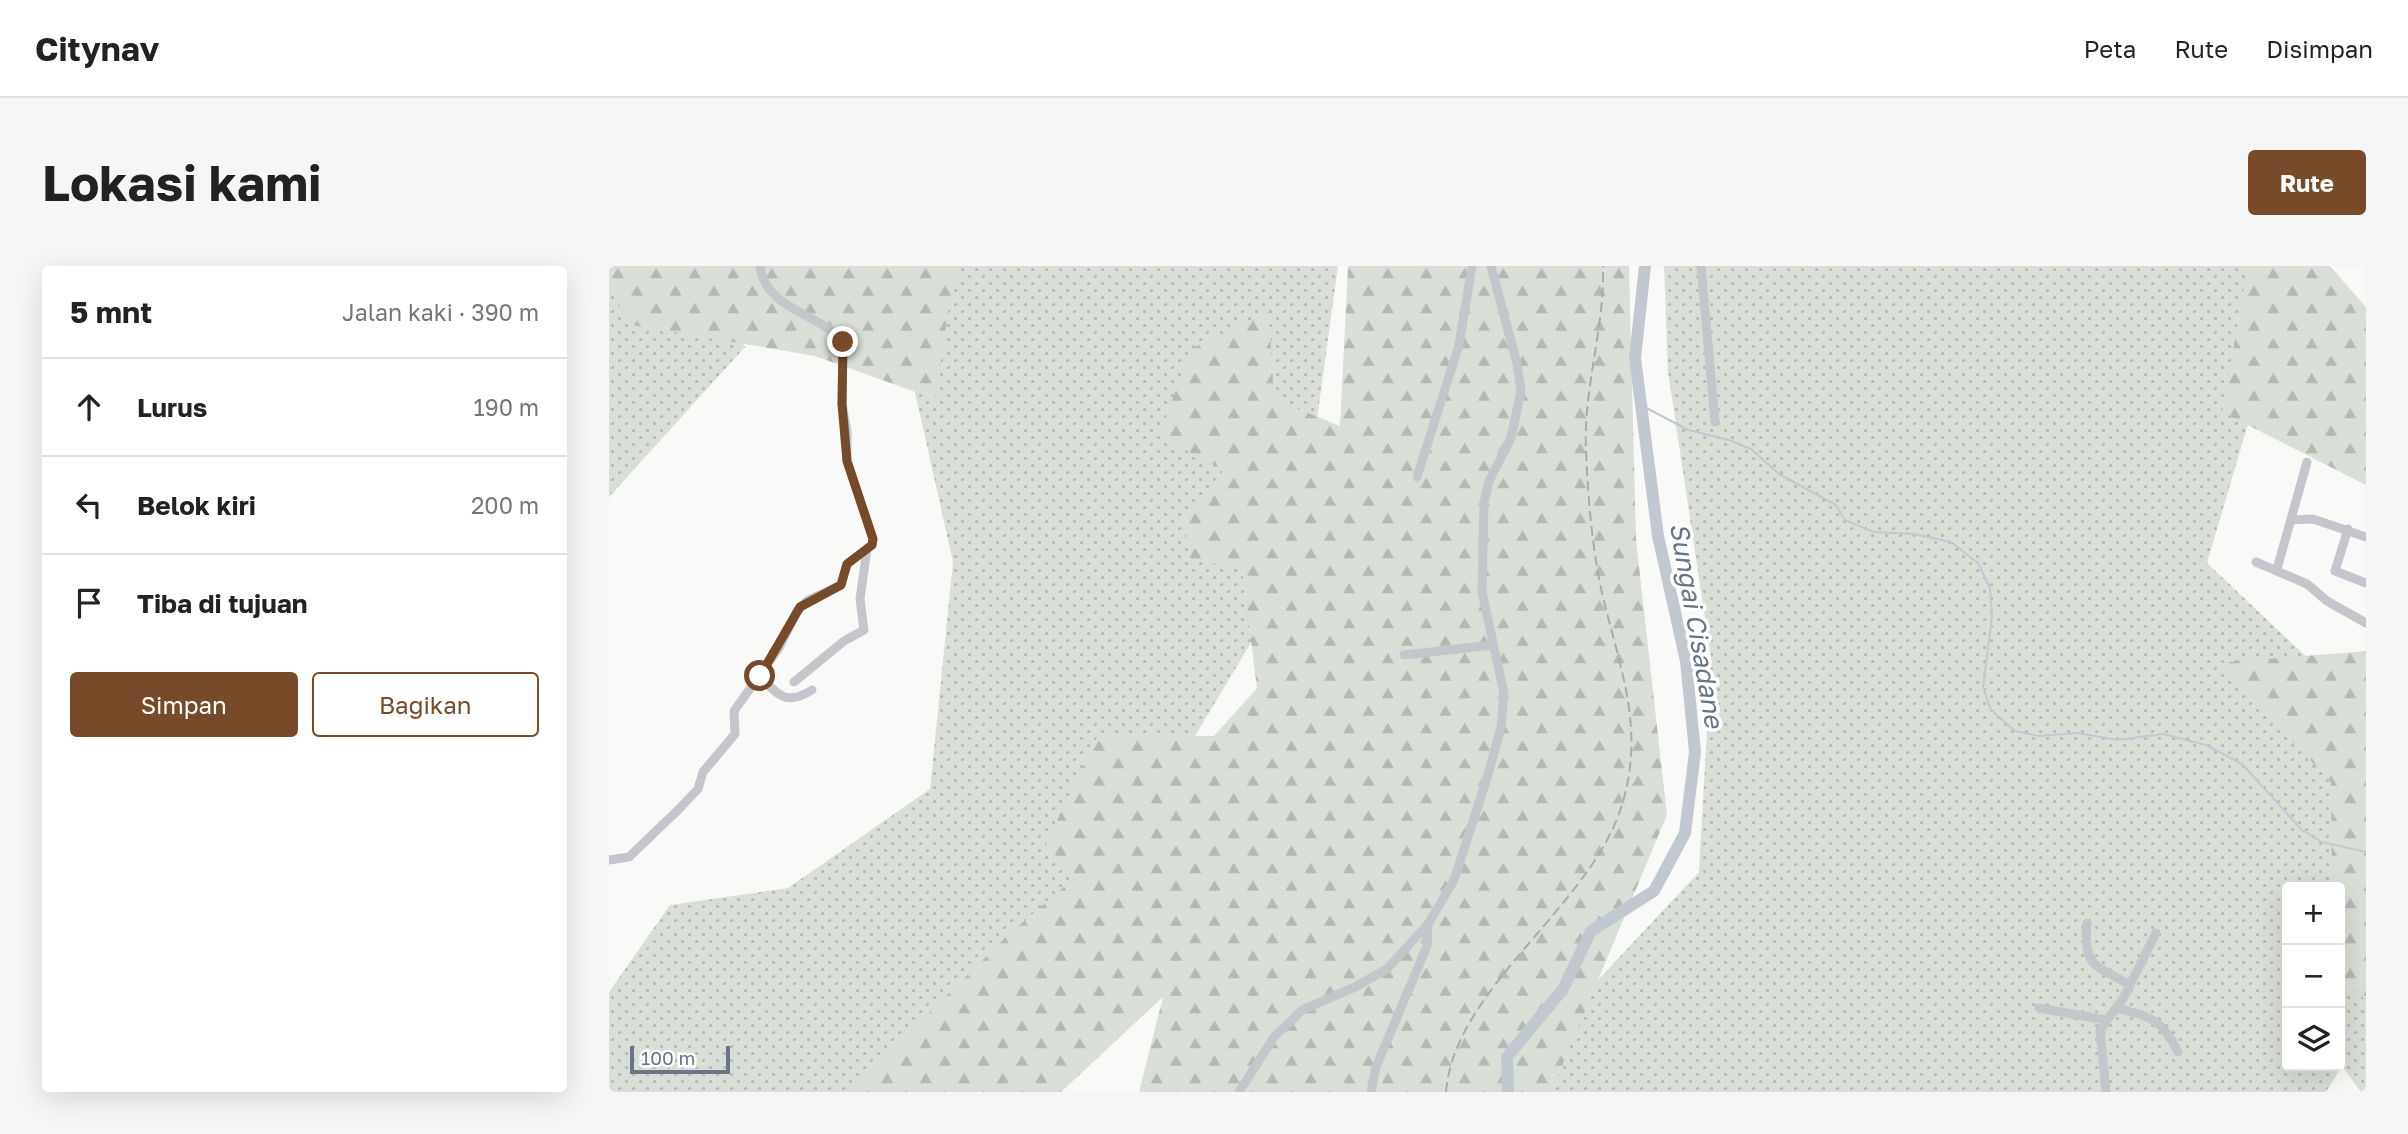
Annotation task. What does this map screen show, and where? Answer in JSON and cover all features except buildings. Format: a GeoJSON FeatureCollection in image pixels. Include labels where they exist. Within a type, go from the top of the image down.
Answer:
{"type":"FeatureCollection","features":[{"type":"Feature","properties":{"kind":"street"},"geometry":{"type":"LineString","coordinates":[[609,860],[629,857],[695,793],[703,772],[735,734],[734,711],[760,676],[800,607],[841,585],[847,564],[872,545],[873,534],[846,456],[847,432],[842,404],[843,342],[831,330],[799,313],[772,293],[762,279],[760,266]]}},
{"type":"Feature","properties":{"kind":"street"},"geometry":{"type":"LineString","coordinates":[[1417,477],[1456,356],[1472,266]]}},
{"type":"Feature","properties":{"kind":"street"},"geometry":{"type":"LineString","coordinates":[[1239,1092],[1275,1037],[1302,1010],[1387,969],[1428,924],[1454,880],[1501,727],[1504,693],[1482,592],[1484,503],[1489,481],[1511,438],[1521,384],[1490,266]]}},
{"type":"Feature","properties":{"kind":"street"},"geometry":{"type":"LineString","coordinates":[[1701,266],[1715,422]]}},
{"type":"Feature","properties":{"kind":"street"},"geometry":{"type":"LineString","coordinates":[[2277,569],[2307,462]]}},
{"type":"Feature","properties":{"kind":"street"},"geometry":{"type":"LineString","coordinates":[[2292,520],[2313,519],[2366,537]]}},
{"type":"Feature","properties":{"kind":"street"},"geometry":{"type":"LineString","coordinates":[[2348,529],[2335,570],[2366,583]]}},
{"type":"Feature","properties":{"kind":"street"},"geometry":{"type":"LineString","coordinates":[[794,682],[844,641],[864,630],[860,599],[867,549]]}},
{"type":"Feature","properties":{"kind":"street"},"geometry":{"type":"LineString","coordinates":[[2256,562],[2277,569],[2366,623]]}},
{"type":"Feature","properties":{"kind":"street"},"geometry":{"type":"LineString","coordinates":[[1404,655],[1492,645]]}},
{"type":"Feature","properties":{"kind":"street"},"geometry":{"type":"LineString","coordinates":[[760,676],[778,694],[788,699],[800,698],[812,690]]}},
{"type":"Feature","properties":{"kind":"street"},"geometry":{"type":"LineString","coordinates":[[2088,923],[2085,948],[2089,958],[2130,985]]}},
{"type":"Feature","properties":{"kind":"street"},"geometry":{"type":"LineString","coordinates":[[1371,1092],[1376,1067],[1427,946],[1428,924]]}},
{"type":"Feature","properties":{"kind":"street"},"geometry":{"type":"LineString","coordinates":[[2106,1092],[2099,1037],[2106,1020],[2117,1008],[2130,985],[2156,933]]}},
{"type":"Feature","properties":{"kind":"street"},"geometry":{"type":"LineString","coordinates":[[2039,1008],[2106,1020]]}},
{"type":"Feature","properties":{"kind":"street"},"geometry":{"type":"LineString","coordinates":[[2117,1008],[2157,1021],[2167,1031],[2178,1052]]}},
{"type":"Feature","properties":{"kind":"green space"},"geometry":{"type":"Polygon","coordinates":[[[609,266],[691,266],[745,347],[609,497],[609,266]]]}},
{"type":"Feature","properties":{"kind":"green space"},"geometry":{"type":"Polygon","coordinates":[[[609,266],[962,266],[949,307],[935,399],[815,356],[632,325],[609,289],[609,266]]]}},
{"type":"Feature","properties":{"kind":"green space"},"geometry":{"type":"Polygon","coordinates":[[[937,266],[1338,266],[1297,566],[1129,846],[917,1092],[609,1092],[609,992],[670,905],[788,888],[930,789],[953,562],[914,388],[937,266]]]}},
{"type":"Feature","properties":{"kind":"green space"},"geometry":{"type":"Polygon","coordinates":[[[1348,266],[1629,266],[1636,540],[1667,815],[1551,1092],[1139,1092],[1163,997],[1061,1092],[849,1092],[1006,937],[1074,878],[1046,844],[1098,735],[1214,736],[1257,688],[1242,569],[1190,559],[1184,518],[1224,470],[1159,436],[1191,349],[1269,312],[1274,399],[1340,426],[1348,266]]]}},
{"type":"Feature","properties":{"kind":"green space"},"geometry":{"type":"Polygon","coordinates":[[[1664,266],[2315,266],[2275,333],[2207,563],[2366,713],[2366,1092],[2361,1092],[2345,1070],[2345,882],[2282,882],[2282,1071],[2339,1071],[2326,1092],[1542,1092],[1557,1024],[1699,872],[1711,658],[1668,372],[1664,266]]]}},
{"type":"Feature","properties":{"kind":"green space"},"geometry":{"type":"Polygon","coordinates":[[[2248,266],[2330,266],[2366,307],[2366,485],[2222,412],[2248,266]]]}},
{"type":"Feature","properties":{"kind":"green space"},"geometry":{"type":"Polygon","coordinates":[[[2366,651],[2366,1000],[2345,983],[2345,882],[2332,882],[2331,782],[2217,663],[2366,651]]]}},
{"type":"Feature","properties":{"kind":"waterway","name":"Sungai Cisadane"},"geometry":{"type":"LineString","coordinates":[[1508,1092],[1507,1057],[1563,989],[1591,931],[1654,891],[1685,833],[1695,752],[1686,661],[1658,536],[1635,358],[1645,266]]}},
{"type":"Feature","properties":{"kind":"waterway"},"geometry":{"type":"LineString","coordinates":[[1641,405],[1688,430],[1729,440],[1751,449],[1779,474],[1836,505],[1845,520],[1874,532],[1914,534],[1951,542],[1978,563],[1990,588],[1992,617],[1983,687],[1991,710],[2015,731],[2039,736],[2077,733],[2118,740],[2163,734],[2206,745],[2242,764],[2302,830],[2322,842],[2366,852]]}},
{"type":"Feature","properties":{"kind":"railway"},"geometry":{"type":"LineString","coordinates":[[1446,1092],[1454,1055],[1472,1019],[1496,984],[1580,882],[1603,847],[1620,811],[1628,782],[1631,754],[1628,701],[1596,558],[1586,451],[1588,404],[1601,312],[1603,266]]}},
{"type":"Feature","properties":{"kind":"route"},"geometry":{"type":"LineString","coordinates":[[760,676],[779,648],[800,607],[808,600],[833,591],[841,585],[847,564],[858,553],[872,545],[871,527],[853,483],[846,456],[847,432],[842,404],[845,354],[843,342]]}}]}
